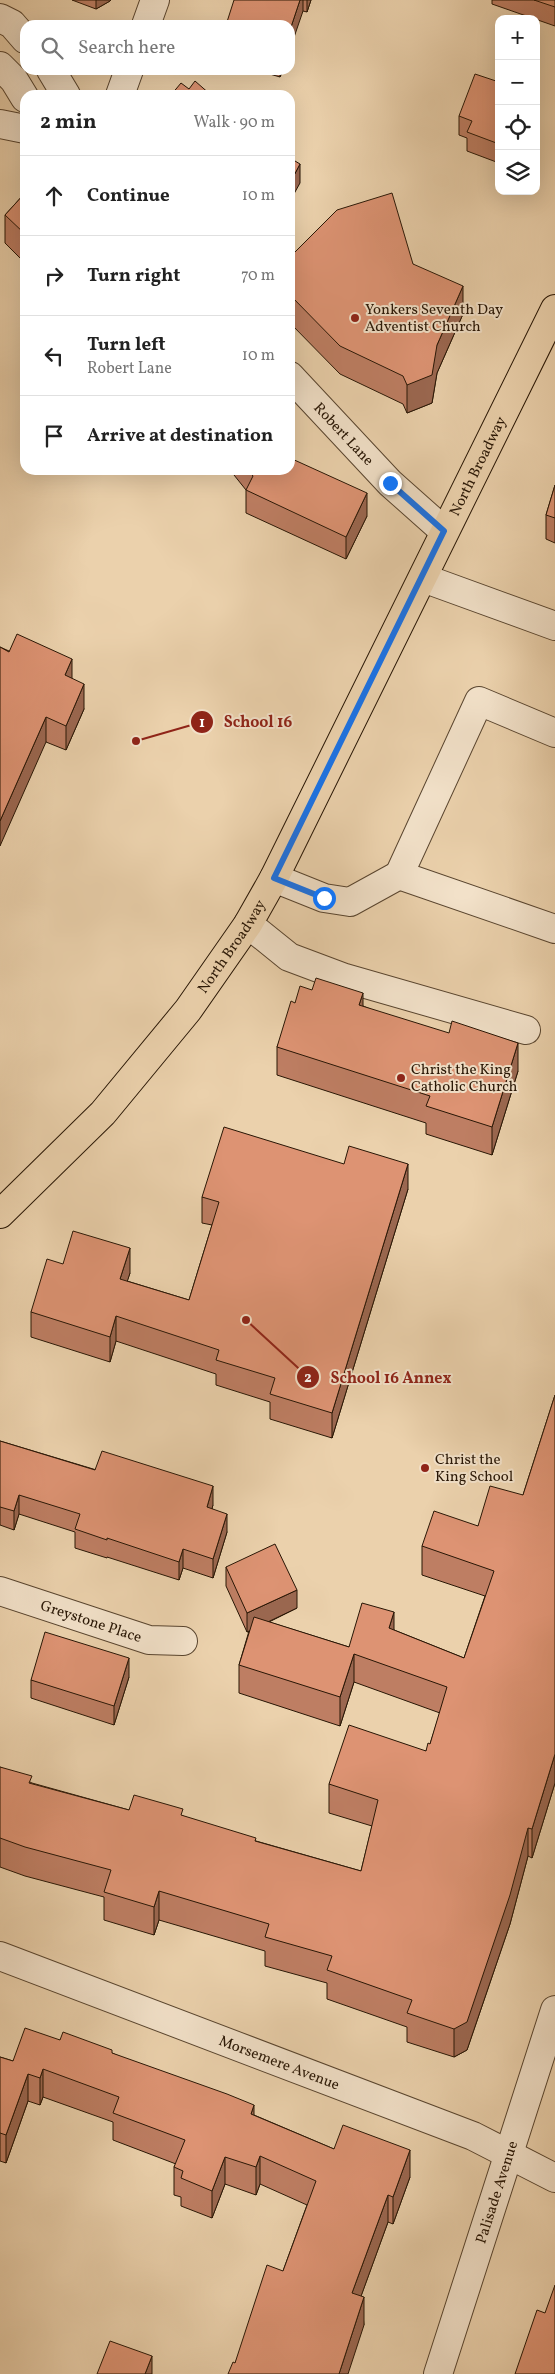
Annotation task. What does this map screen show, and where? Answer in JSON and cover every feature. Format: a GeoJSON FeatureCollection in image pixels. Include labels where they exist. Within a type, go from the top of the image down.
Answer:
{"type":"FeatureCollection","features":[{"type":"Feature","properties":{"kind":"main road","name":"North Broadway"},"geometry":{"type":"LineString","coordinates":[[0,1214],[104,1113],[188,1010],[248,924],[274,878],[555,309]]}},
{"type":"Feature","properties":{"kind":"street"},"geometry":{"type":"LineString","coordinates":[[148,20],[155,0]]}},
{"type":"Feature","properties":{"kind":"street"},"geometry":{"type":"LineString","coordinates":[[0,18],[12,24],[20,33]]}},
{"type":"Feature","properties":{"kind":"street"},"geometry":{"type":"LineString","coordinates":[[0,66],[14,80],[20,90]]}},
{"type":"Feature","properties":{"kind":"street"},"geometry":{"type":"LineString","coordinates":[[54,75],[63,90]]}},
{"type":"Feature","properties":{"kind":"street"},"geometry":{"type":"LineString","coordinates":[[122,90],[127,75]]}},
{"type":"Feature","properties":{"kind":"street"},"geometry":{"type":"LineString","coordinates":[[0,124],[20,128]]}},
{"type":"Feature","properties":{"kind":"street","name":"Robert Lane"},"geometry":{"type":"LineString","coordinates":[[295,381],[390,483],[444,531]]}},
{"type":"Feature","properties":{"kind":"street"},"geometry":{"type":"LineString","coordinates":[[422,578],[555,626]]}},
{"type":"Feature","properties":{"kind":"street"},"geometry":{"type":"LineString","coordinates":[[274,878],[324,898],[350,902],[399,875],[479,700],[555,734]]}},
{"type":"Feature","properties":{"kind":"street"},"geometry":{"type":"LineString","coordinates":[[399,875],[555,929]]}},
{"type":"Feature","properties":{"kind":"street"},"geometry":{"type":"LineString","coordinates":[[248,924],[288,957],[345,978],[526,1030]]}},
{"type":"Feature","properties":{"kind":"street","name":"Greystone Place"},"geometry":{"type":"LineString","coordinates":[[0,1591],[149,1640],[184,1642]]}},
{"type":"Feature","properties":{"kind":"street","name":"Morsemere Avenue"},"geometry":{"type":"LineString","coordinates":[[0,1956],[473,2136],[555,2178]]}},
{"type":"Feature","properties":{"kind":"street","name":"Palisade Avenue"},"geometry":{"type":"LineString","coordinates":[[438,2374],[555,2010]]}},
{"type":"Feature","properties":{"kind":"building"},"geometry":{"type":"Polygon","coordinates":[[[234,0],[300,0],[293,20],[228,20],[234,0]]]}},
{"type":"Feature","properties":{"kind":"building"},"geometry":{"type":"Polygon","coordinates":[[[534,0],[555,0],[555,7],[534,0]]]}},
{"type":"Feature","properties":{"kind":"building"},"geometry":{"type":"Polygon","coordinates":[[[475,74],[495,81],[495,142],[467,132],[472,121],[459,116],[475,74]]]}},
{"type":"Feature","properties":{"kind":"building"},"geometry":{"type":"Polygon","coordinates":[[[195,81],[205,90],[175,90],[181,83],[189,89],[195,81]]]}},
{"type":"Feature","properties":{"kind":"building"},"geometry":{"type":"Polygon","coordinates":[[[295,161],[300,164],[295,174],[295,161]]]}},
{"type":"Feature","properties":{"kind":"building","name":"Yonkers Seventh Day Adventist Church"},"geometry":{"type":"Polygon","coordinates":[[[392,193],[413,264],[463,286],[437,345],[432,375],[407,385],[403,376],[340,346],[295,300],[295,252],[337,210],[392,193]]]}},
{"type":"Feature","properties":{"kind":"building"},"geometry":{"type":"Polygon","coordinates":[[[20,198],[20,229],[5,215],[20,198]]]}},
{"type":"Feature","properties":{"kind":"building"},"geometry":{"type":"Polygon","coordinates":[[[295,460],[367,493],[346,537],[246,490],[253,476],[295,475],[295,460]]]}},
{"type":"Feature","properties":{"kind":"building"},"geometry":{"type":"Polygon","coordinates":[[[555,485],[555,518],[546,515],[555,485]]]}},
{"type":"Feature","properties":{"kind":"building"},"geometry":{"type":"Polygon","coordinates":[[[17,634],[72,659],[65,675],[84,684],[66,726],[46,717],[0,821],[0,647],[9,652],[17,634]]]}},
{"type":"Feature","properties":{"kind":"building","name":"Christ the King Catholic Church"},"geometry":{"type":"Polygon","coordinates":[[[316,978],[363,993],[359,1005],[449,1033],[452,1021],[518,1043],[492,1127],[426,1106],[430,1096],[277,1047],[291,1001],[295,1003],[300,986],[312,990],[316,978]]]}},
{"type":"Feature","properties":{"kind":"building"},"geometry":{"type":"Polygon","coordinates":[[[224,1127],[344,1164],[349,1146],[408,1164],[332,1413],[270,1394],[275,1378],[216,1360],[219,1350],[116,1316],[110,1337],[31,1312],[47,1259],[63,1264],[73,1231],[130,1248],[120,1279],[189,1300],[219,1202],[202,1197],[224,1127]]]}},
{"type":"Feature","properties":{"kind":"building"},"geometry":{"type":"Polygon","coordinates":[[[555,1395],[555,1754],[532,1829],[528,1828],[510,1895],[467,2022],[454,2029],[407,2013],[412,2000],[327,1970],[332,1956],[265,1937],[269,1924],[159,1891],[154,1907],[104,1892],[111,1870],[25,1847],[0,1838],[0,1767],[32,1776],[29,1783],[129,1810],[134,1795],[183,1809],[181,1815],[256,1838],[255,1841],[361,1871],[378,1800],[329,1784],[349,1725],[426,1751],[428,1743],[430,1744],[447,1687],[354,1654],[340,1697],[239,1665],[254,1617],[349,1647],[362,1603],[394,1612],[389,1628],[464,1658],[494,1571],[422,1546],[434,1511],[478,1526],[490,1486],[523,1495],[555,1395]]]}},
{"type":"Feature","properties":{"kind":"building"},"geometry":{"type":"Polygon","coordinates":[[[0,1441],[95,1470],[102,1451],[213,1486],[207,1507],[227,1514],[213,1559],[183,1549],[179,1562],[107,1538],[107,1540],[75,1529],[80,1514],[19,1495],[14,1511],[0,1507],[0,1441]]]}},
{"type":"Feature","properties":{"kind":"building"},"geometry":{"type":"Polygon","coordinates":[[[275,1544],[297,1590],[247,1613],[226,1567],[275,1544]]]}},
{"type":"Feature","properties":{"kind":"building"},"geometry":{"type":"Polygon","coordinates":[[[45,1632],[129,1658],[114,1706],[31,1680],[45,1632]]]}},
{"type":"Feature","properties":{"kind":"building"},"geometry":{"type":"Polygon","coordinates":[[[25,2028],[60,2040],[63,2032],[112,2050],[112,2053],[227,2094],[254,2105],[251,2114],[334,2149],[343,2125],[410,2150],[393,2197],[388,2195],[352,2293],[364,2297],[339,2374],[228,2374],[233,2362],[235,2363],[267,2265],[283,2271],[316,2181],[260,2156],[256,2167],[225,2157],[212,2191],[181,2178],[183,2171],[174,2167],[185,2140],[113,2113],[119,2097],[43,2069],[40,2078],[28,2074],[6,2135],[0,2133],[0,2057],[13,2061],[25,2028]]]}},
{"type":"Feature","properties":{"kind":"building"},"geometry":{"type":"Polygon","coordinates":[[[555,2285],[555,2374],[515,2374],[537,2310],[545,2313],[555,2285]]]}},
{"type":"Feature","properties":{"kind":"building"},"geometry":{"type":"Polygon","coordinates":[[[110,2341],[152,2356],[145,2374],[97,2374],[110,2341]]]}},
{"type":"Feature","properties":{"kind":"place","name":"Yonkers Seventh Day Adventist Church"},"geometry":{"type":"Point","coordinates":[355,318]}},
{"type":"Feature","properties":{"kind":"place","name":"School 16"},"geometry":{"type":"Point","coordinates":[136,741]}},
{"type":"Feature","properties":{"kind":"place","name":"Christ the King Catholic Church"},"geometry":{"type":"Point","coordinates":[401,1078]}},
{"type":"Feature","properties":{"kind":"place","name":"School 16 Annex"},"geometry":{"type":"Point","coordinates":[246,1320]}},
{"type":"Feature","properties":{"kind":"place","name":"Christ the King School"},"geometry":{"type":"Point","coordinates":[425,1468]}},
{"type":"Feature","properties":{"kind":"route"},"geometry":{"type":"LineString","coordinates":[[324,898],[274,878],[444,531],[390,483]]}}]}
